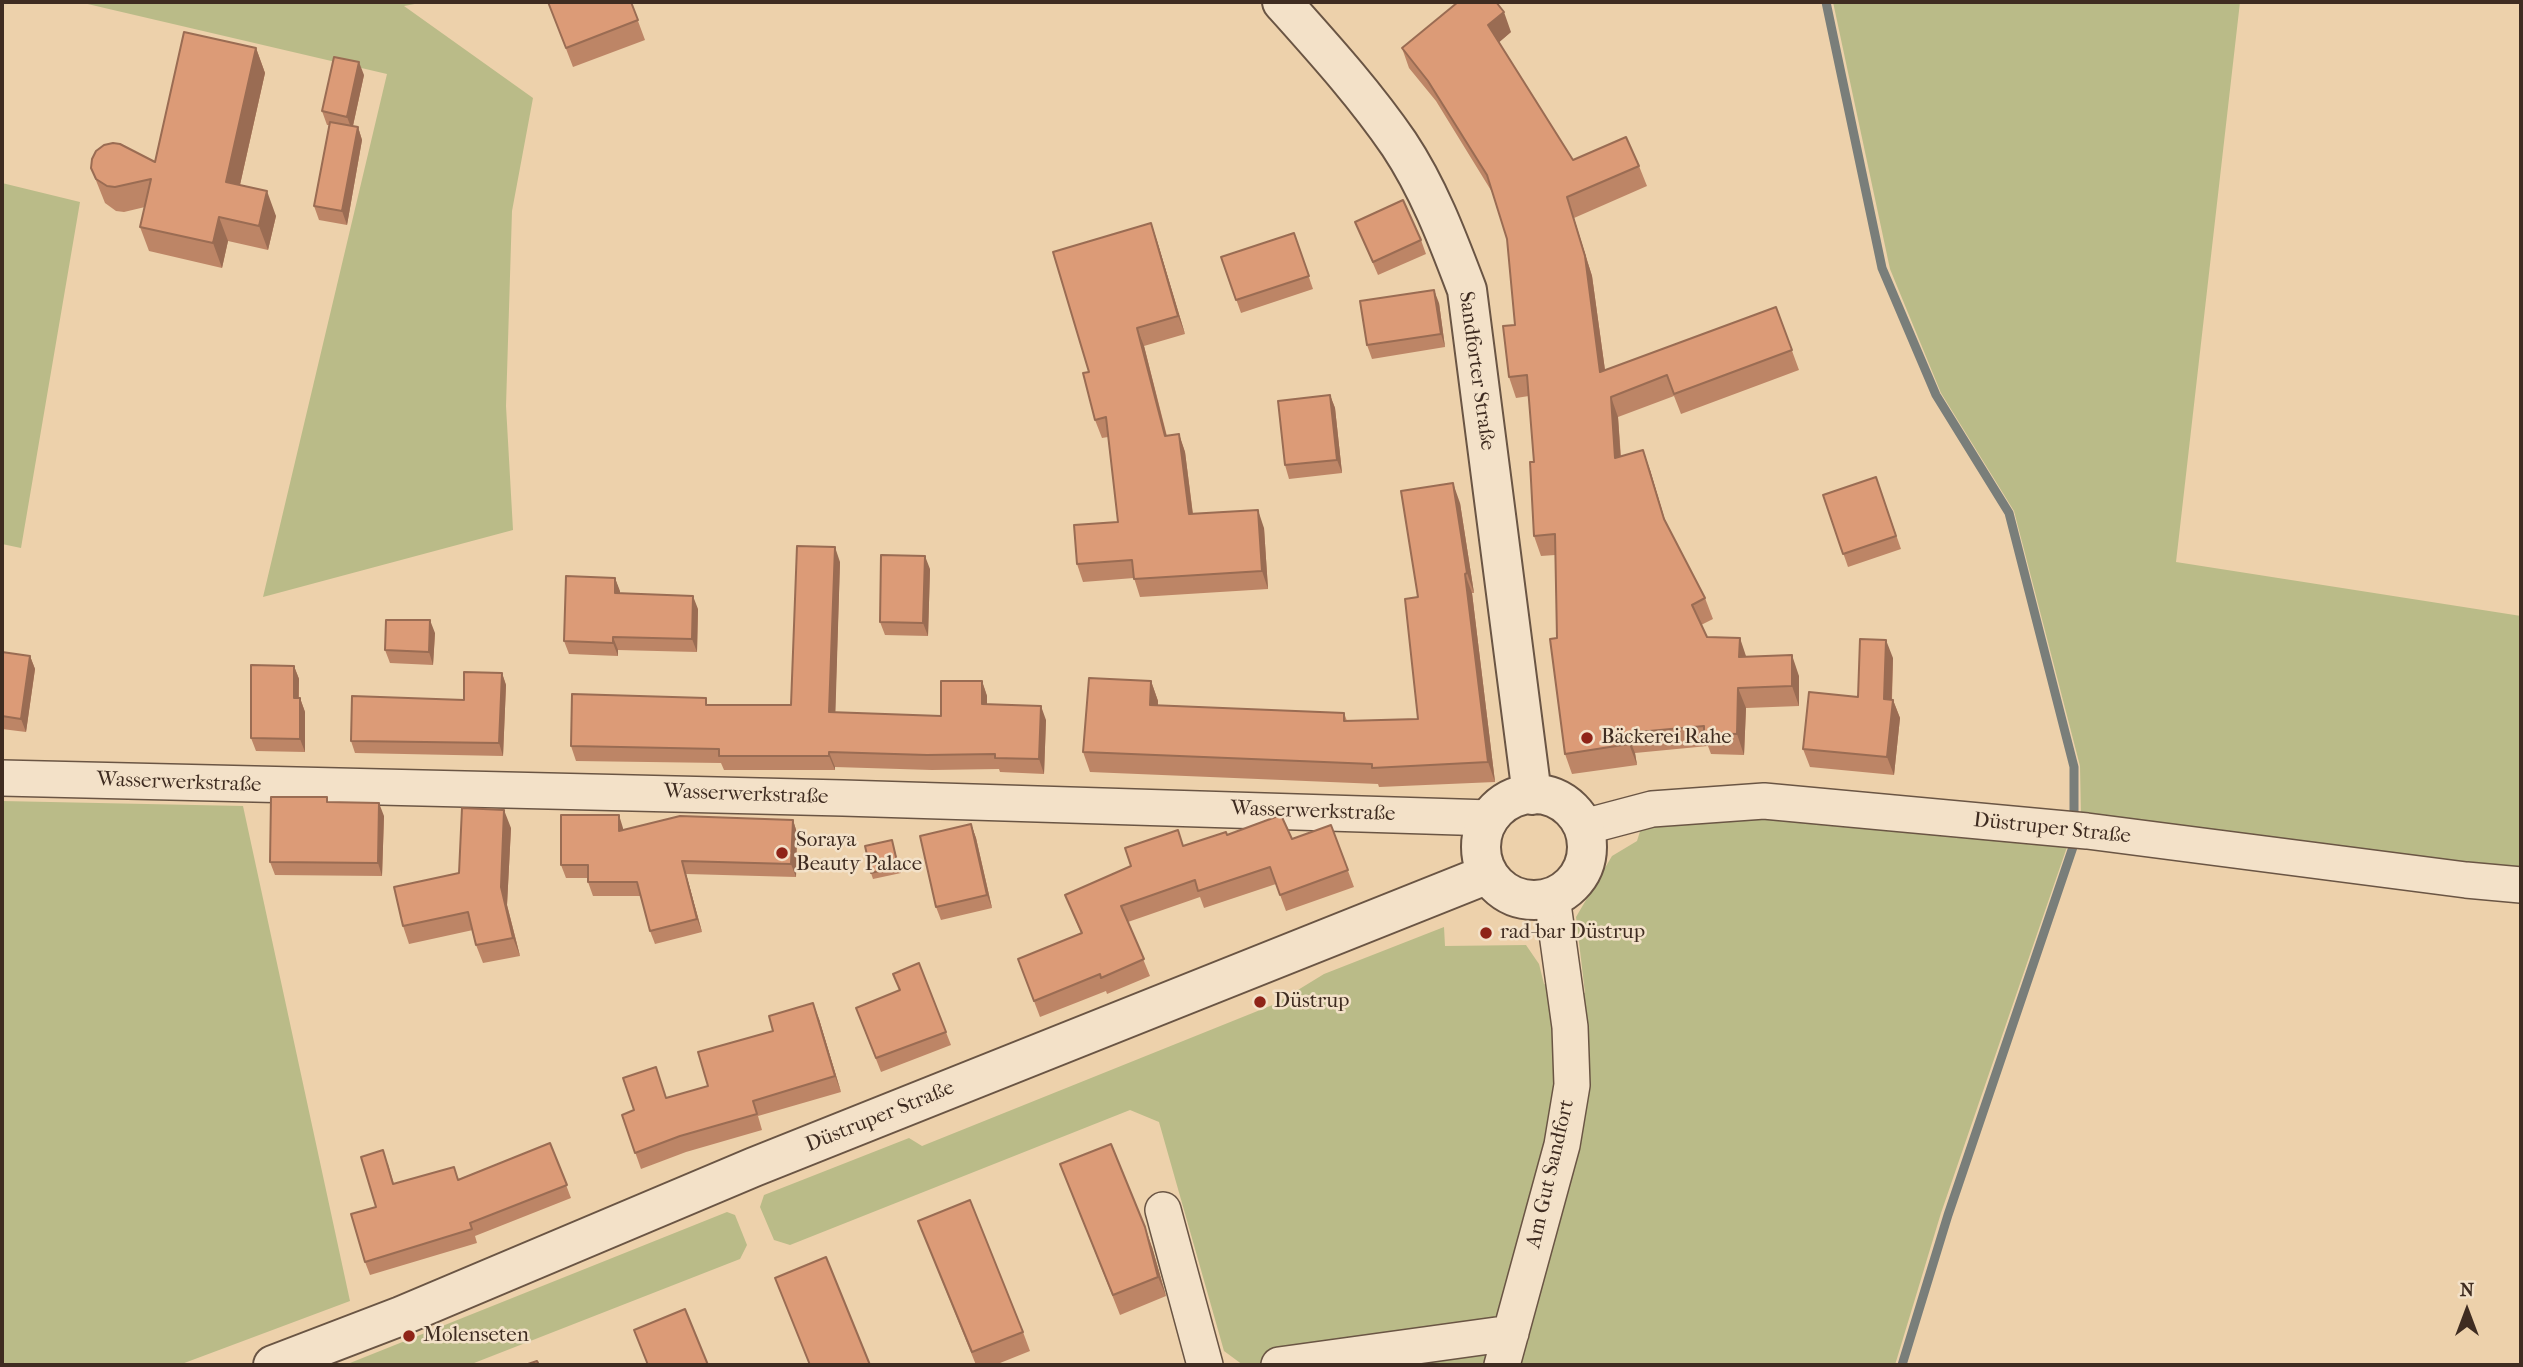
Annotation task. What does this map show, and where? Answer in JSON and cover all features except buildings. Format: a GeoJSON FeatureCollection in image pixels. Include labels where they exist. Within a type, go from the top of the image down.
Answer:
{"type":"FeatureCollection","features":[{"type":"Feature","properties":{"kind":"street","name":"Sandforter Straße"},"geometry":{"type":"LineString","coordinates":[[1282,2],[1351,80],[1399,144],[1442,222],[1467,290],[1532,795]]}},
{"type":"Feature","properties":{"kind":"street","name":"Wasserwerkstraße"},"geometry":{"type":"LineString","coordinates":[[2,778],[264,786],[720,794],[1490,818]]}},
{"type":"Feature","properties":{"kind":"street"},"geometry":{"type":"LineString","coordinates":[[1532,795],[1549,797],[1563,803],[1575,813],[1584,827],[1587,844],[1586,861],[1579,876],[1567,889],[1552,897],[1538,900],[1509,894],[1497,885],[1488,874],[1481,846],[1490,818],[1502,806],[1516,798],[1532,795]]}},
{"type":"Feature","properties":{"kind":"street","name":"Düstruper Straße"},"geometry":{"type":"LineString","coordinates":[[1584,827],[1652,808],[1764,801],[2073,830],[2521,885]]}},
{"type":"Feature","properties":{"kind":"street","name":"Düstruper Straße"},"geometry":{"type":"LineString","coordinates":[[273,1365],[401,1316],[754,1167],[1488,874]]}},
{"type":"Feature","properties":{"kind":"street","name":"Am Gut Sandfort"},"geometry":{"type":"LineString","coordinates":[[1506,1349],[1562,1145],[1572,1086],[1570,1027],[1552,897]]}},
{"type":"Feature","properties":{"kind":"street"},"geometry":{"type":"LineString","coordinates":[[1163,1210],[1205,1365]]}},
{"type":"Feature","properties":{"kind":"street"},"geometry":{"type":"LineString","coordinates":[[1279,1365],[1506,1349]]}},
{"type":"Feature","properties":{"kind":"green space"},"geometry":{"type":"Polygon","coordinates":[[[79,2],[425,2],[404,6],[533,98],[512,211],[506,406],[513,530],[263,597],[387,74],[79,2]]]}},
{"type":"Feature","properties":{"kind":"green space"},"geometry":{"type":"Polygon","coordinates":[[[1833,2],[2240,2],[2176,562],[2521,616],[2521,869],[2081,817],[2080,766],[2014,511],[1941,393],[1890,269],[1833,2]]]}},
{"type":"Feature","properties":{"kind":"green space"},"geometry":{"type":"Polygon","coordinates":[[[2,183],[80,202],[21,548],[2,544],[2,183]]]}},
{"type":"Feature","properties":{"kind":"green space"},"geometry":{"type":"Polygon","coordinates":[[[2,801],[243,806],[350,1301],[179,1365],[2,1365],[2,801]]]}},
{"type":"Feature","properties":{"kind":"green space"},"geometry":{"type":"Polygon","coordinates":[[[1765,816],[2067,847],[1941,1213],[1895,1365],[1243,1365],[1224,1351],[1159,1122],[1130,1110],[790,1245],[774,1240],[760,1207],[764,1195],[909,1138],[922,1146],[1275,1004],[1324,974],[1444,927],[1445,946],[1526,945],[1539,964],[1544,984],[1585,993],[1576,917],[1612,856],[1637,841],[1642,825],[1765,816]]]}},
{"type":"Feature","properties":{"kind":"green space"},"geometry":{"type":"Polygon","coordinates":[[[727,1212],[735,1215],[747,1245],[740,1259],[469,1365],[345,1365],[727,1212]]]}},
{"type":"Feature","properties":{"kind":"waterway"},"geometry":{"type":"LineString","coordinates":[[1826,2],[1882,268],[1936,395],[2009,513],[2074,767],[2074,824]]}},
{"type":"Feature","properties":{"kind":"waterway"},"geometry":{"type":"LineString","coordinates":[[1902,1365],[1948,1215],[2073,847],[2073,838]]}},
{"type":"Feature","properties":{"kind":"place","name":"Bäckerei Rahe"},"geometry":{"type":"Point","coordinates":[1587,738]}},
{"type":"Feature","properties":{"kind":"place","name":"Soraya Beauty Palace"},"geometry":{"type":"Point","coordinates":[782,853]}},
{"type":"Feature","properties":{"kind":"place","name":"rad-bar Düstrup"},"geometry":{"type":"Point","coordinates":[1486,933]}},
{"type":"Feature","properties":{"kind":"place","name":"Düstrup"},"geometry":{"type":"Point","coordinates":[1260,1002]}},
{"type":"Feature","properties":{"kind":"place","name":"Molenseten"},"geometry":{"type":"Point","coordinates":[409,1336]}}]}
